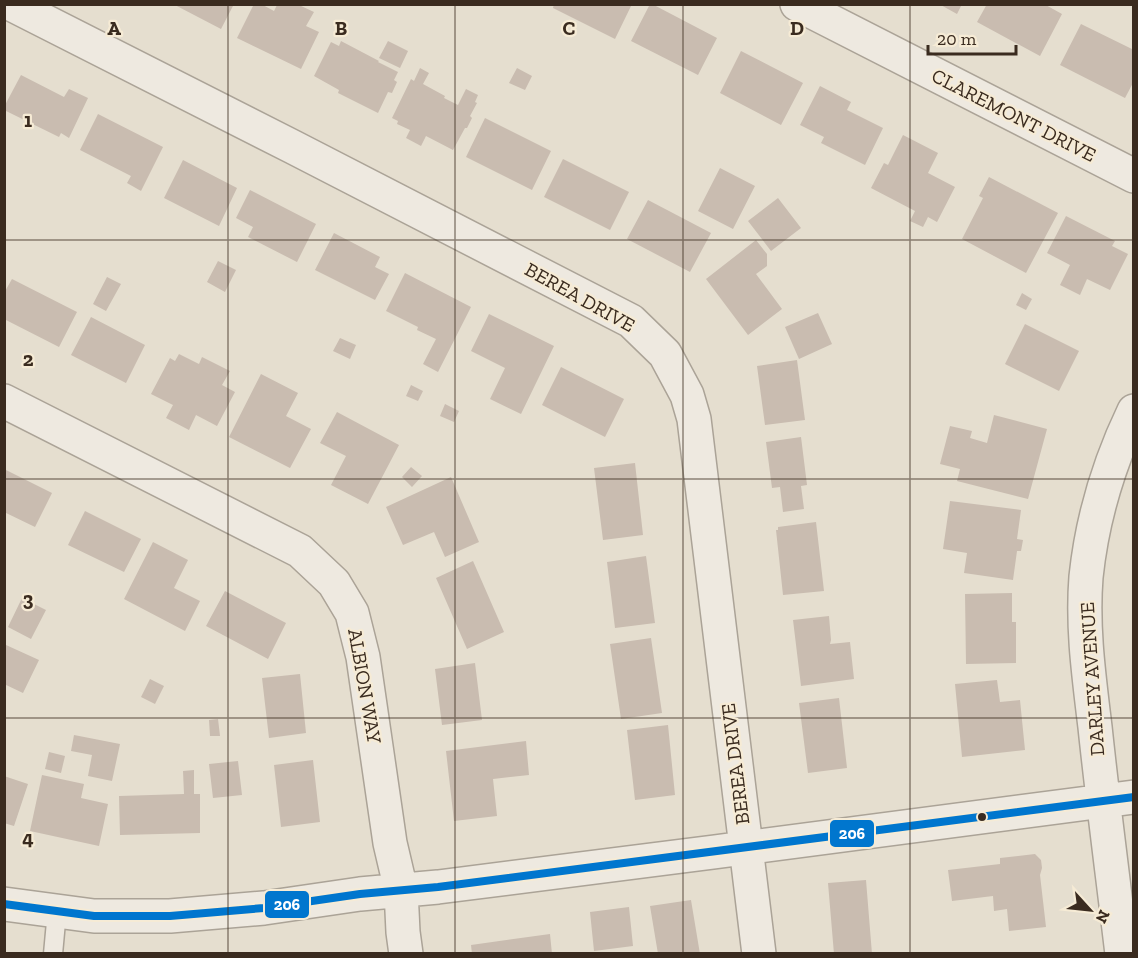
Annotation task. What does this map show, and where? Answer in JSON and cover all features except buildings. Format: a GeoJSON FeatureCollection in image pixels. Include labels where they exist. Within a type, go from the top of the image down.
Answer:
{"type":"FeatureCollection","features":[{"type":"Feature","properties":{"kind":"street","name":"BEREA DRIVE"},"geometry":{"type":"LineString","coordinates":[[11,4],[287,143],[631,321],[665,354],[687,395],[694,419],[759,954]]}},
{"type":"Feature","properties":{"kind":"street","name":"CLAREMONT DRIVE"},"geometry":{"type":"LineString","coordinates":[[797,4],[1134,176]]}},
{"type":"Feature","properties":{"kind":"street","name":"ALBION WAY"},"geometry":{"type":"LineString","coordinates":[[4,401],[300,551],[334,583],[352,613],[363,657],[390,843],[401,890],[406,954]]}},
{"type":"Feature","properties":{"kind":"street","name":"DARLEY AVENUE"},"geometry":{"type":"LineString","coordinates":[[1122,954],[1118,799],[1085,634],[1086,578],[1095,522],[1110,467],[1134,411]]}},
{"type":"Feature","properties":{"kind":"street"},"geometry":{"type":"LineString","coordinates":[[4,904],[94,916],[170,916],[264,908],[1118,799]]}},
{"type":"Feature","properties":{"kind":"lane"},"geometry":{"type":"LineString","coordinates":[[53,954],[57,910]]}},
{"type":"Feature","properties":{"kind":"transit line","name":"206"},"geometry":{"type":"LineString","coordinates":[[4,904],[94,916],[170,916],[264,908],[1134,797]]}}]}
